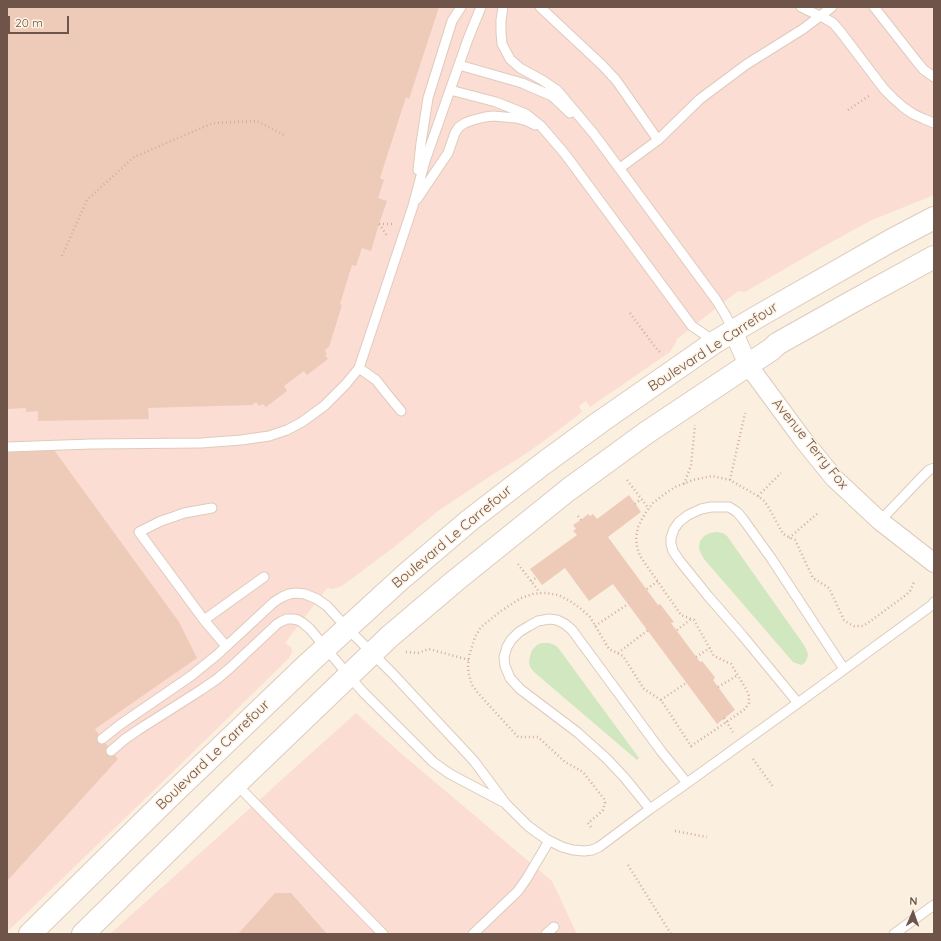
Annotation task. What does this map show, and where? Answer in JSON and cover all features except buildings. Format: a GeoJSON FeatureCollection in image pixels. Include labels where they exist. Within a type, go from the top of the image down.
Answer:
{"type":"FeatureCollection","features":[{"type":"Feature","properties":{"kind":"street","name":"Boulevard Le Carrefour"},"geometry":{"type":"LineString","coordinates":[[30,934],[164,802],[325,648],[403,577],[470,520],[587,432],[724,337],[873,250],[934,218]]}},
{"type":"Feature","properties":{"kind":"street"},"geometry":{"type":"LineString","coordinates":[[83,934],[389,637],[455,581],[568,490],[646,433],[772,349],[777,344],[856,299],[934,258]]}},
{"type":"Feature","properties":{"kind":"street","name":"Avenue Terry Fox"},"geometry":{"type":"LineString","coordinates":[[724,337],[748,364],[804,441],[834,478],[880,521],[934,563]]}},
{"type":"Feature","properties":{"kind":"lane"},"geometry":{"type":"LineString","coordinates":[[413,206],[428,98],[452,21],[461,7]]}},
{"type":"Feature","properties":{"kind":"lane"},"geometry":{"type":"LineString","coordinates":[[7,447],[91,444],[201,443],[241,440],[269,436],[287,430],[302,422],[324,406],[346,384],[359,368],[413,206],[425,161],[468,39],[481,7]]}},
{"type":"Feature","properties":{"kind":"lane"},"geometry":{"type":"LineString","coordinates":[[450,90],[496,102],[526,114],[541,126],[555,142],[692,326],[724,337],[726,316],[717,301],[594,134],[557,90],[520,68],[510,59],[502,44],[501,20],[503,7]]}},
{"type":"Feature","properties":{"kind":"lane"},"geometry":{"type":"LineString","coordinates":[[540,7],[616,80],[658,140]]}},
{"type":"Feature","properties":{"kind":"lane"},"geometry":{"type":"LineString","coordinates":[[801,7],[833,23],[884,89],[893,98],[913,114],[934,123]]}},
{"type":"Feature","properties":{"kind":"lane"},"geometry":{"type":"LineString","coordinates":[[620,168],[658,140],[700,99],[747,64],[803,29],[832,7]]}},
{"type":"Feature","properties":{"kind":"lane"},"geometry":{"type":"LineString","coordinates":[[874,7],[918,64],[934,77]]}},
{"type":"Feature","properties":{"kind":"lane"},"geometry":{"type":"LineString","coordinates":[[459,65],[522,83],[552,96],[594,134]]}},
{"type":"Feature","properties":{"kind":"lane"},"geometry":{"type":"LineString","coordinates":[[413,206],[448,153],[458,127],[465,123],[485,116],[516,118],[536,125],[555,142]]}},
{"type":"Feature","properties":{"kind":"lane"},"geometry":{"type":"LineString","coordinates":[[359,368],[376,380],[402,411]]}},
{"type":"Feature","properties":{"kind":"lane"},"geometry":{"type":"LineString","coordinates":[[880,521],[929,470],[934,468]]}},
{"type":"Feature","properties":{"kind":"lane"},"geometry":{"type":"LineString","coordinates":[[798,703],[752,646],[678,560],[670,544],[671,538],[679,522],[688,515],[701,509],[711,507],[729,507],[737,512],[771,558],[844,669]]}},
{"type":"Feature","properties":{"kind":"lane"},"geometry":{"type":"LineString","coordinates":[[212,508],[184,513],[161,521],[138,532],[204,620],[226,646]]}},
{"type":"Feature","properties":{"kind":"lane"},"geometry":{"type":"LineString","coordinates":[[204,620],[264,577]]}},
{"type":"Feature","properties":{"kind":"lane"},"geometry":{"type":"LineString","coordinates":[[102,739],[121,724],[191,676],[282,596],[296,593],[305,594],[322,602],[403,685],[474,761],[506,804],[528,826],[562,847],[573,850],[592,850],[603,844],[798,703],[934,602]]}},
{"type":"Feature","properties":{"kind":"lane"},"geometry":{"type":"LineString","coordinates":[[111,751],[138,730],[217,679],[277,624],[287,619],[293,619],[298,620],[310,629],[363,692],[433,762],[450,774],[506,804]]}},
{"type":"Feature","properties":{"kind":"lane"},"geometry":{"type":"LineString","coordinates":[[650,809],[624,777],[606,758],[578,732],[520,689],[510,678],[505,666],[504,657],[511,640],[519,632],[538,621],[549,619],[557,620],[572,630],[661,751],[687,783]]}},
{"type":"Feature","properties":{"kind":"lane"},"geometry":{"type":"LineString","coordinates":[[236,784],[383,934]]}},
{"type":"Feature","properties":{"kind":"lane"},"geometry":{"type":"LineString","coordinates":[[473,934],[518,891],[549,840]]}},
{"type":"Feature","properties":{"kind":"lane"},"geometry":{"type":"LineString","coordinates":[[894,934],[934,905]]}},
{"type":"Feature","properties":{"kind":"lane"},"geometry":{"type":"LineString","coordinates":[[546,934],[554,927]]}},
{"type":"Feature","properties":{"kind":"path"},"geometry":{"type":"LineString","coordinates":[[848,110],[872,94]]}},
{"type":"Feature","properties":{"kind":"path"},"geometry":{"type":"LineString","coordinates":[[62,256],[88,200],[134,156],[213,123],[257,122],[286,136]]}},
{"type":"Feature","properties":{"kind":"path"},"geometry":{"type":"LineString","coordinates":[[630,312],[654,347],[666,358]]}},
{"type":"Feature","properties":{"kind":"path"},"geometry":{"type":"LineString","coordinates":[[730,480],[745,413]]}},
{"type":"Feature","properties":{"kind":"path"},"geometry":{"type":"LineString","coordinates":[[684,484],[691,465],[696,421]]}},
{"type":"Feature","properties":{"kind":"path"},"geometry":{"type":"LineString","coordinates":[[758,496],[781,473]]}},
{"type":"Feature","properties":{"kind":"path"},"geometry":{"type":"LineString","coordinates":[[591,827],[588,823],[603,810],[604,799],[583,772],[566,762],[538,737],[518,737],[472,685],[469,675],[469,656],[475,637],[481,627],[501,611],[521,598],[540,593],[558,595],[580,608],[590,618],[609,649],[623,656],[644,689],[661,700],[691,746],[745,709],[749,703],[749,696],[731,664],[714,656],[694,620],[681,615],[640,556],[636,542],[638,527],[653,503],[663,495],[694,480],[712,476],[730,480],[758,496],[769,508],[783,534],[795,540],[813,578],[829,588],[844,620],[854,626],[863,626],[900,600],[910,591],[914,582]]}},
{"type":"Feature","properties":{"kind":"path"},"geometry":{"type":"LineString","coordinates":[[627,480],[649,509]]}},
{"type":"Feature","properties":{"kind":"path"},"geometry":{"type":"LineString","coordinates":[[635,504],[641,499]]}},
{"type":"Feature","properties":{"kind":"path"},"geometry":{"type":"LineString","coordinates":[[789,538],[818,513]]}},
{"type":"Feature","properties":{"kind":"path"},"geometry":{"type":"LineString","coordinates":[[578,516],[581,520]]}},
{"type":"Feature","properties":{"kind":"path"},"geometry":{"type":"LineString","coordinates":[[518,564],[540,593]]}},
{"type":"Feature","properties":{"kind":"path"},"geometry":{"type":"LineString","coordinates":[[531,581],[536,578]]}},
{"type":"Feature","properties":{"kind":"path"},"geometry":{"type":"LineString","coordinates":[[647,589],[658,582]]}},
{"type":"Feature","properties":{"kind":"path"},"geometry":{"type":"LineString","coordinates":[[595,626],[628,604]]}},
{"type":"Feature","properties":{"kind":"path"},"geometry":{"type":"LineString","coordinates":[[677,630],[691,619]]}},
{"type":"Feature","properties":{"kind":"path"},"geometry":{"type":"LineString","coordinates":[[618,653],[648,630]]}},
{"type":"Feature","properties":{"kind":"path"},"geometry":{"type":"LineString","coordinates":[[696,657],[710,648]]}},
{"type":"Feature","properties":{"kind":"path"},"geometry":{"type":"LineString","coordinates":[[408,652],[418,654],[429,649],[469,660]]}},
{"type":"Feature","properties":{"kind":"path"},"geometry":{"type":"LineString","coordinates":[[718,687],[738,675]]}},
{"type":"Feature","properties":{"kind":"path"},"geometry":{"type":"LineString","coordinates":[[661,700],[686,682]]}},
{"type":"Feature","properties":{"kind":"path"},"geometry":{"type":"LineString","coordinates":[[724,718],[735,734]]}},
{"type":"Feature","properties":{"kind":"path"},"geometry":{"type":"LineString","coordinates":[[753,760],[774,788]]}},
{"type":"Feature","properties":{"kind":"path"},"geometry":{"type":"LineString","coordinates":[[675,831],[708,837]]}},
{"type":"Feature","properties":{"kind":"path"},"geometry":{"type":"LineString","coordinates":[[628,865],[671,934]]}},
{"type":"Feature","properties":{"kind":"shaded area"},"geometry":{"type":"Polygon","coordinates":[[[7,7],[934,7],[934,195],[872,220],[745,292],[738,291],[677,339],[670,352],[590,407],[586,401],[579,406],[582,412],[548,438],[438,511],[398,544],[342,586],[333,589],[327,588],[285,643],[291,647],[292,652],[289,658],[7,932],[7,7]]]}},
{"type":"Feature","properties":{"kind":"shaded area"},"geometry":{"type":"Polygon","coordinates":[[[356,713],[403,755],[552,881],[577,934],[110,934],[356,713]]]}},
{"type":"Feature","properties":{"kind":"green space"},"geometry":{"type":"Polygon","coordinates":[[[717,532],[723,533],[727,536],[804,645],[808,656],[805,663],[801,665],[793,662],[704,559],[700,552],[700,541],[704,536],[717,532]]]}},
{"type":"Feature","properties":{"kind":"green space"},"geometry":{"type":"Polygon","coordinates":[[[542,643],[555,645],[559,649],[639,758],[637,760],[534,672],[530,667],[530,656],[532,650],[537,645],[542,643]]]}}]}
